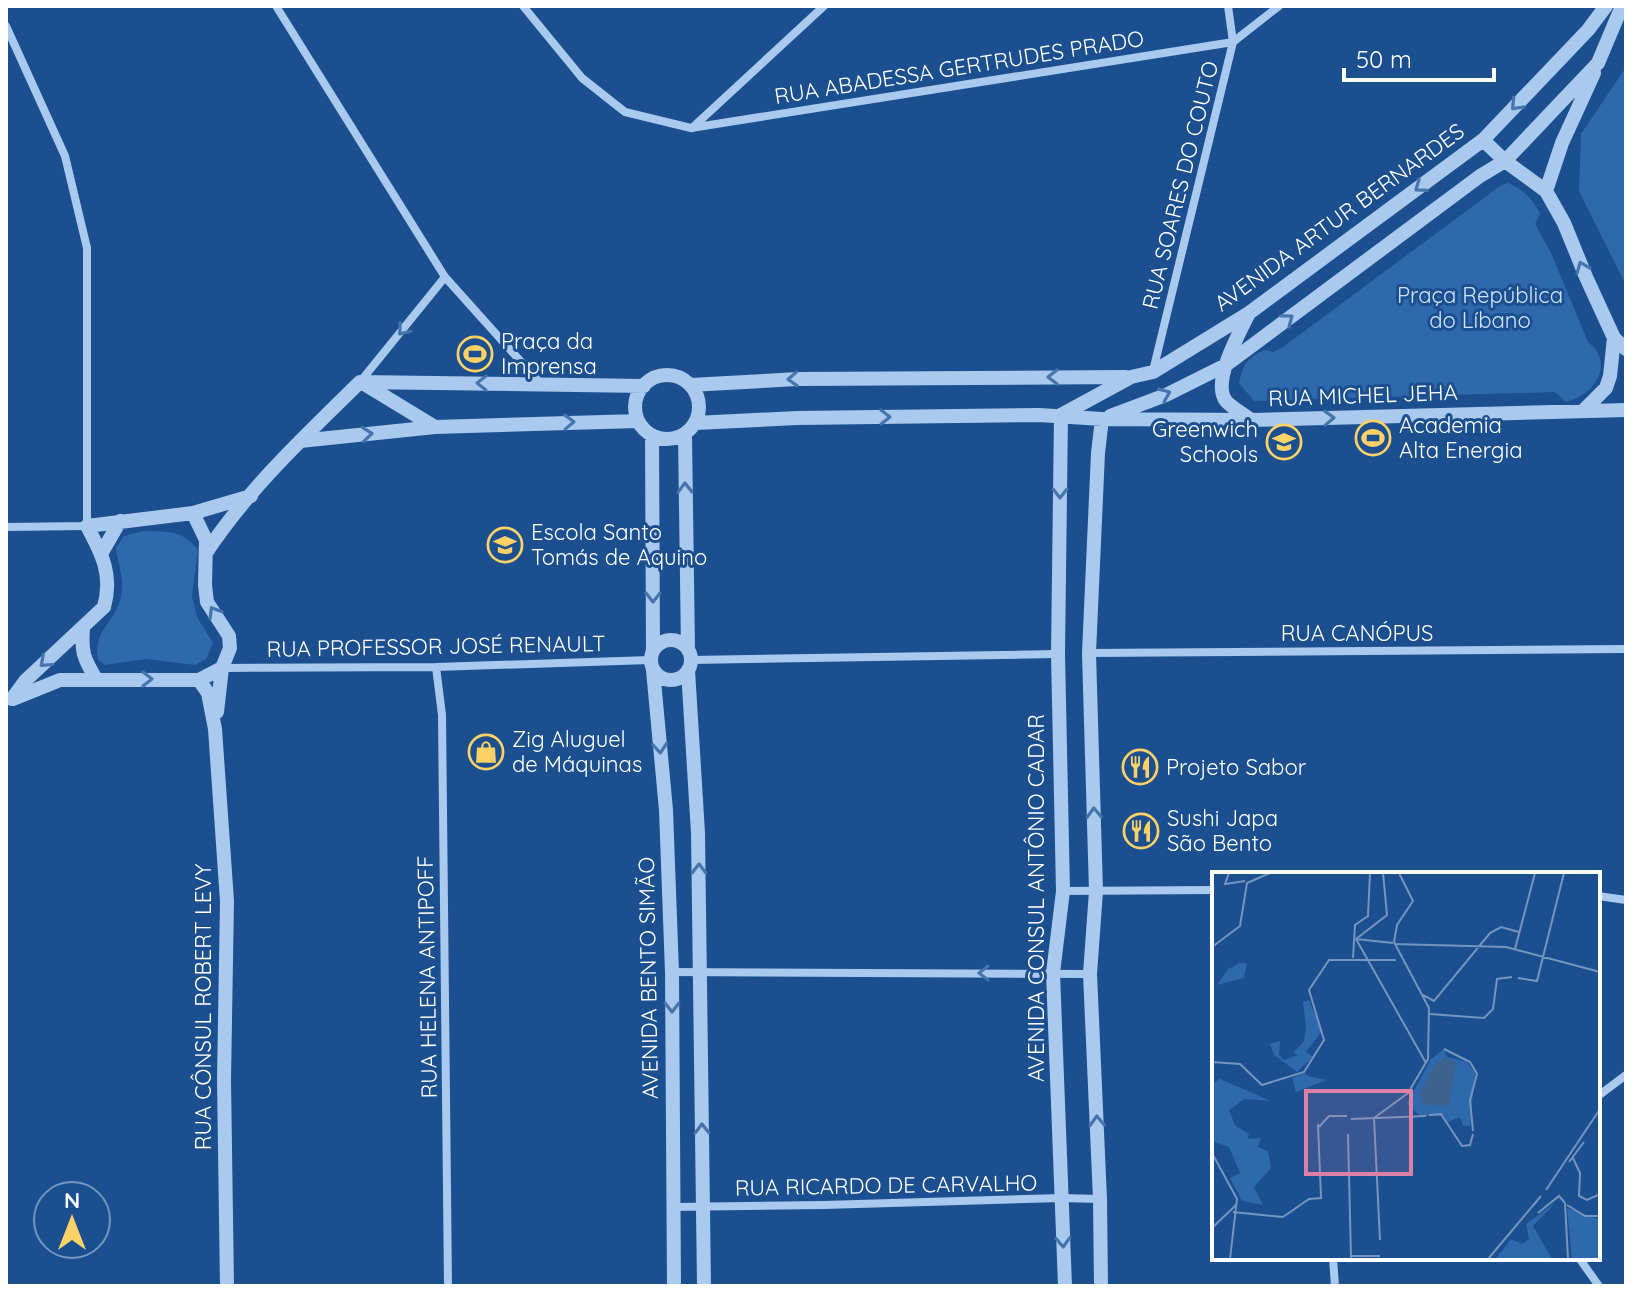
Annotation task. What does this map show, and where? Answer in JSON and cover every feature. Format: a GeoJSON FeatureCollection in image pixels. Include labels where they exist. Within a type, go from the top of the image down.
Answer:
{"type":"FeatureCollection","features":[{"type":"Feature","properties":{"kind":"street"},"geometry":{"type":"LineString","coordinates":[[276,6],[445,277],[541,384]]}},
{"type":"Feature","properties":{"kind":"street"},"geometry":{"type":"LineString","coordinates":[[523,6],[582,78],[625,112],[691,128],[824,6]]}},
{"type":"Feature","properties":{"kind":"street","name":"RUA SOARES DO COUTO"},"geometry":{"type":"LineString","coordinates":[[1153,372],[1233,42],[1228,6]]}},
{"type":"Feature","properties":{"kind":"street"},"geometry":{"type":"LineString","coordinates":[[1233,42],[1279,6]]}},
{"type":"Feature","properties":{"kind":"street","name":"AVENIDA ARTUR BERNARDES"},"geometry":{"type":"LineString","coordinates":[[1061,415],[1131,377],[1153,372],[1249,313],[1483,140],[1588,30],[1606,6]]}},
{"type":"Feature","properties":{"kind":"street"},"geometry":{"type":"LineString","coordinates":[[1546,191],[1562,143],[1622,6]]}},
{"type":"Feature","properties":{"kind":"street"},"geometry":{"type":"LineString","coordinates":[[6,26],[65,156],[87,248],[87,526],[101,554],[108,591],[104,607],[26,680],[9,704]]}},
{"type":"Feature","properties":{"kind":"street","name":"RUA ABADESSA GERTRUDES PRADO"},"geometry":{"type":"LineString","coordinates":[[691,128],[1233,42]]}},
{"type":"Feature","properties":{"kind":"street"},"geometry":{"type":"LineString","coordinates":[[1101,1286],[1090,974],[1096,891],[1089,653],[1102,419],[1166,395],[1226,365],[1480,176],[1505,161],[1598,63]]}},
{"type":"Feature","properties":{"kind":"street"},"geometry":{"type":"LineString","coordinates":[[1483,140],[1505,161],[1546,191],[1564,223],[1614,338],[1626,349]]}},
{"type":"Feature","properties":{"kind":"street"},"geometry":{"type":"LineString","coordinates":[[206,553],[223,527],[300,441],[360,382],[445,277]]}},
{"type":"Feature","properties":{"kind":"street"},"geometry":{"type":"LineString","coordinates":[[1249,313],[1226,365],[1221,389],[1226,401],[1252,420]]}},
{"type":"Feature","properties":{"kind":"street"},"geometry":{"type":"LineString","coordinates":[[1584,410],[1606,388],[1614,338]]}},
{"type":"Feature","properties":{"kind":"street"},"geometry":{"type":"LineString","coordinates":[[663,375],[678,377],[690,385],[699,401],[699,412],[690,428],[674,438],[663,439],[642,427],[635,403],[649,381],[663,375]]}},
{"type":"Feature","properties":{"kind":"street"},"geometry":{"type":"LineString","coordinates":[[690,385],[798,379],[1131,377]]}},
{"type":"Feature","properties":{"kind":"street"},"geometry":{"type":"LineString","coordinates":[[360,382],[644,386]]}},
{"type":"Feature","properties":{"kind":"street"},"geometry":{"type":"LineString","coordinates":[[360,382],[435,427]]}},
{"type":"Feature","properties":{"kind":"street","name":"RUA MICHEL JEHA"},"geometry":{"type":"LineString","coordinates":[[690,428],[797,418],[1061,415],[1102,419],[1252,420],[1626,410]]}},
{"type":"Feature","properties":{"kind":"street","name":"AVENIDA CONSUL ANTÔNIO CADAR"},"geometry":{"type":"LineString","coordinates":[[1061,415],[1058,654],[1063,891],[1053,973],[1065,1286]]}},
{"type":"Feature","properties":{"kind":"street"},"geometry":{"type":"LineString","coordinates":[[300,441],[435,427],[638,421]]}},
{"type":"Feature","properties":{"kind":"street"},"geometry":{"type":"LineString","coordinates":[[690,428],[689,660],[698,833],[704,1286]]}},
{"type":"Feature","properties":{"kind":"street","name":"AVENIDA BENTO SIMÃO"},"geometry":{"type":"LineString","coordinates":[[652,435],[652,660],[666,810],[672,972],[674,1286]]}},
{"type":"Feature","properties":{"kind":"street"},"geometry":{"type":"LineString","coordinates":[[6,527],[87,526],[193,513],[251,496]]}},
{"type":"Feature","properties":{"kind":"street"},"geometry":{"type":"LineString","coordinates":[[9,704],[60,680],[199,680],[222,668],[230,648],[229,636],[207,602],[206,540],[193,513]]}},
{"type":"Feature","properties":{"kind":"street"},"geometry":{"type":"LineString","coordinates":[[101,554],[120,521]]}},
{"type":"Feature","properties":{"kind":"street"},"geometry":{"type":"LineString","coordinates":[[83,629],[81,648],[96,679]]}},
{"type":"Feature","properties":{"kind":"street"},"geometry":{"type":"LineString","coordinates":[[670,640],[680,643],[689,660],[681,677],[671,680],[661,677],[652,660],[661,643],[670,640]]}},
{"type":"Feature","properties":{"kind":"street","name":"RUA CANÓPUS"},"geometry":{"type":"LineString","coordinates":[[1089,653],[1626,649]]}},
{"type":"Feature","properties":{"kind":"street"},"geometry":{"type":"LineString","coordinates":[[689,660],[1058,654]]}},
{"type":"Feature","properties":{"kind":"street","name":"RUA PROFESSOR JOSÉ RENAULT"},"geometry":{"type":"LineString","coordinates":[[222,668],[436,667],[652,660]]}},
{"type":"Feature","properties":{"kind":"street","name":"RUA HELENA ANTIPOFF"},"geometry":{"type":"LineString","coordinates":[[436,667],[442,715],[448,1286]]}},
{"type":"Feature","properties":{"kind":"street","name":"RUA CÔNSUL ROBERT LEVY"},"geometry":{"type":"LineString","coordinates":[[215,729],[222,668]]}},
{"type":"Feature","properties":{"kind":"street","name":"RUA CÔNSUL ROBERT LEVY"},"geometry":{"type":"LineString","coordinates":[[199,680],[208,693],[215,729],[227,901],[224,1080],[227,1286]]}},
{"type":"Feature","properties":{"kind":"street"},"geometry":{"type":"LineString","coordinates":[[1063,891],[1212,890]]}},
{"type":"Feature","properties":{"kind":"street"},"geometry":{"type":"LineString","coordinates":[[1600,896],[1626,900]]}},
{"type":"Feature","properties":{"kind":"street"},"geometry":{"type":"LineString","coordinates":[[672,972],[1090,974]]}},
{"type":"Feature","properties":{"kind":"street"},"geometry":{"type":"LineString","coordinates":[[1600,1094],[1626,1075]]}},
{"type":"Feature","properties":{"kind":"street","name":"RUA RICARDO DE CARVALHO"},"geometry":{"type":"LineString","coordinates":[[672,1207],[1100,1199]]}},
{"type":"Feature","properties":{"kind":"street"},"geometry":{"type":"LineString","coordinates":[[1333,1260],[1335,1286]]}},
{"type":"Feature","properties":{"kind":"street"},"geometry":{"type":"LineString","coordinates":[[1580,1260],[1599,1286]]}},
{"type":"Feature","properties":{"kind":"green space"},"geometry":{"type":"Polygon","coordinates":[[[1626,67],[1626,285],[1579,191],[1581,134],[1626,67]]]}},
{"type":"Feature","properties":{"kind":"green space","name":"Praça República do Líbano"},"geometry":{"type":"Polygon","coordinates":[[[1507,183],[1531,199],[1540,214],[1535,224],[1551,253],[1588,342],[1600,359],[1598,378],[1585,393],[1566,402],[1555,392],[1254,401],[1239,383],[1244,366],[1253,357],[1264,350],[1273,352],[1283,347],[1507,183]]]}},
{"type":"Feature","properties":{"kind":"green space"},"geometry":{"type":"Polygon","coordinates":[[[143,531],[180,535],[198,550],[192,596],[197,617],[213,643],[206,659],[195,665],[146,659],[105,665],[98,660],[98,641],[117,609],[122,593],[116,548],[124,536],[143,531]]]}},
{"type":"Feature","properties":{"kind":"place","name":"Praça da Imprensa"},"geometry":{"type":"Point","coordinates":[475,354]}},
{"type":"Feature","properties":{"kind":"place","name":"Academia Alta Energia"},"geometry":{"type":"Point","coordinates":[1373,438]}},
{"type":"Feature","properties":{"kind":"place","name":"Greenwich Schools"},"geometry":{"type":"Point","coordinates":[1284,442]}},
{"type":"Feature","properties":{"kind":"place","name":"Escola Santo Tomás de Aquino"},"geometry":{"type":"Point","coordinates":[505,545]}},
{"type":"Feature","properties":{"kind":"place","name":"Zig Aluguel de Máquinas"},"geometry":{"type":"Point","coordinates":[486,752]}},
{"type":"Feature","properties":{"kind":"place","name":"Projeto Sabor"},"geometry":{"type":"Point","coordinates":[1140,767]}},
{"type":"Feature","properties":{"kind":"place","name":"Sushi Japa São Bento"},"geometry":{"type":"Point","coordinates":[1141,831]}}]}
